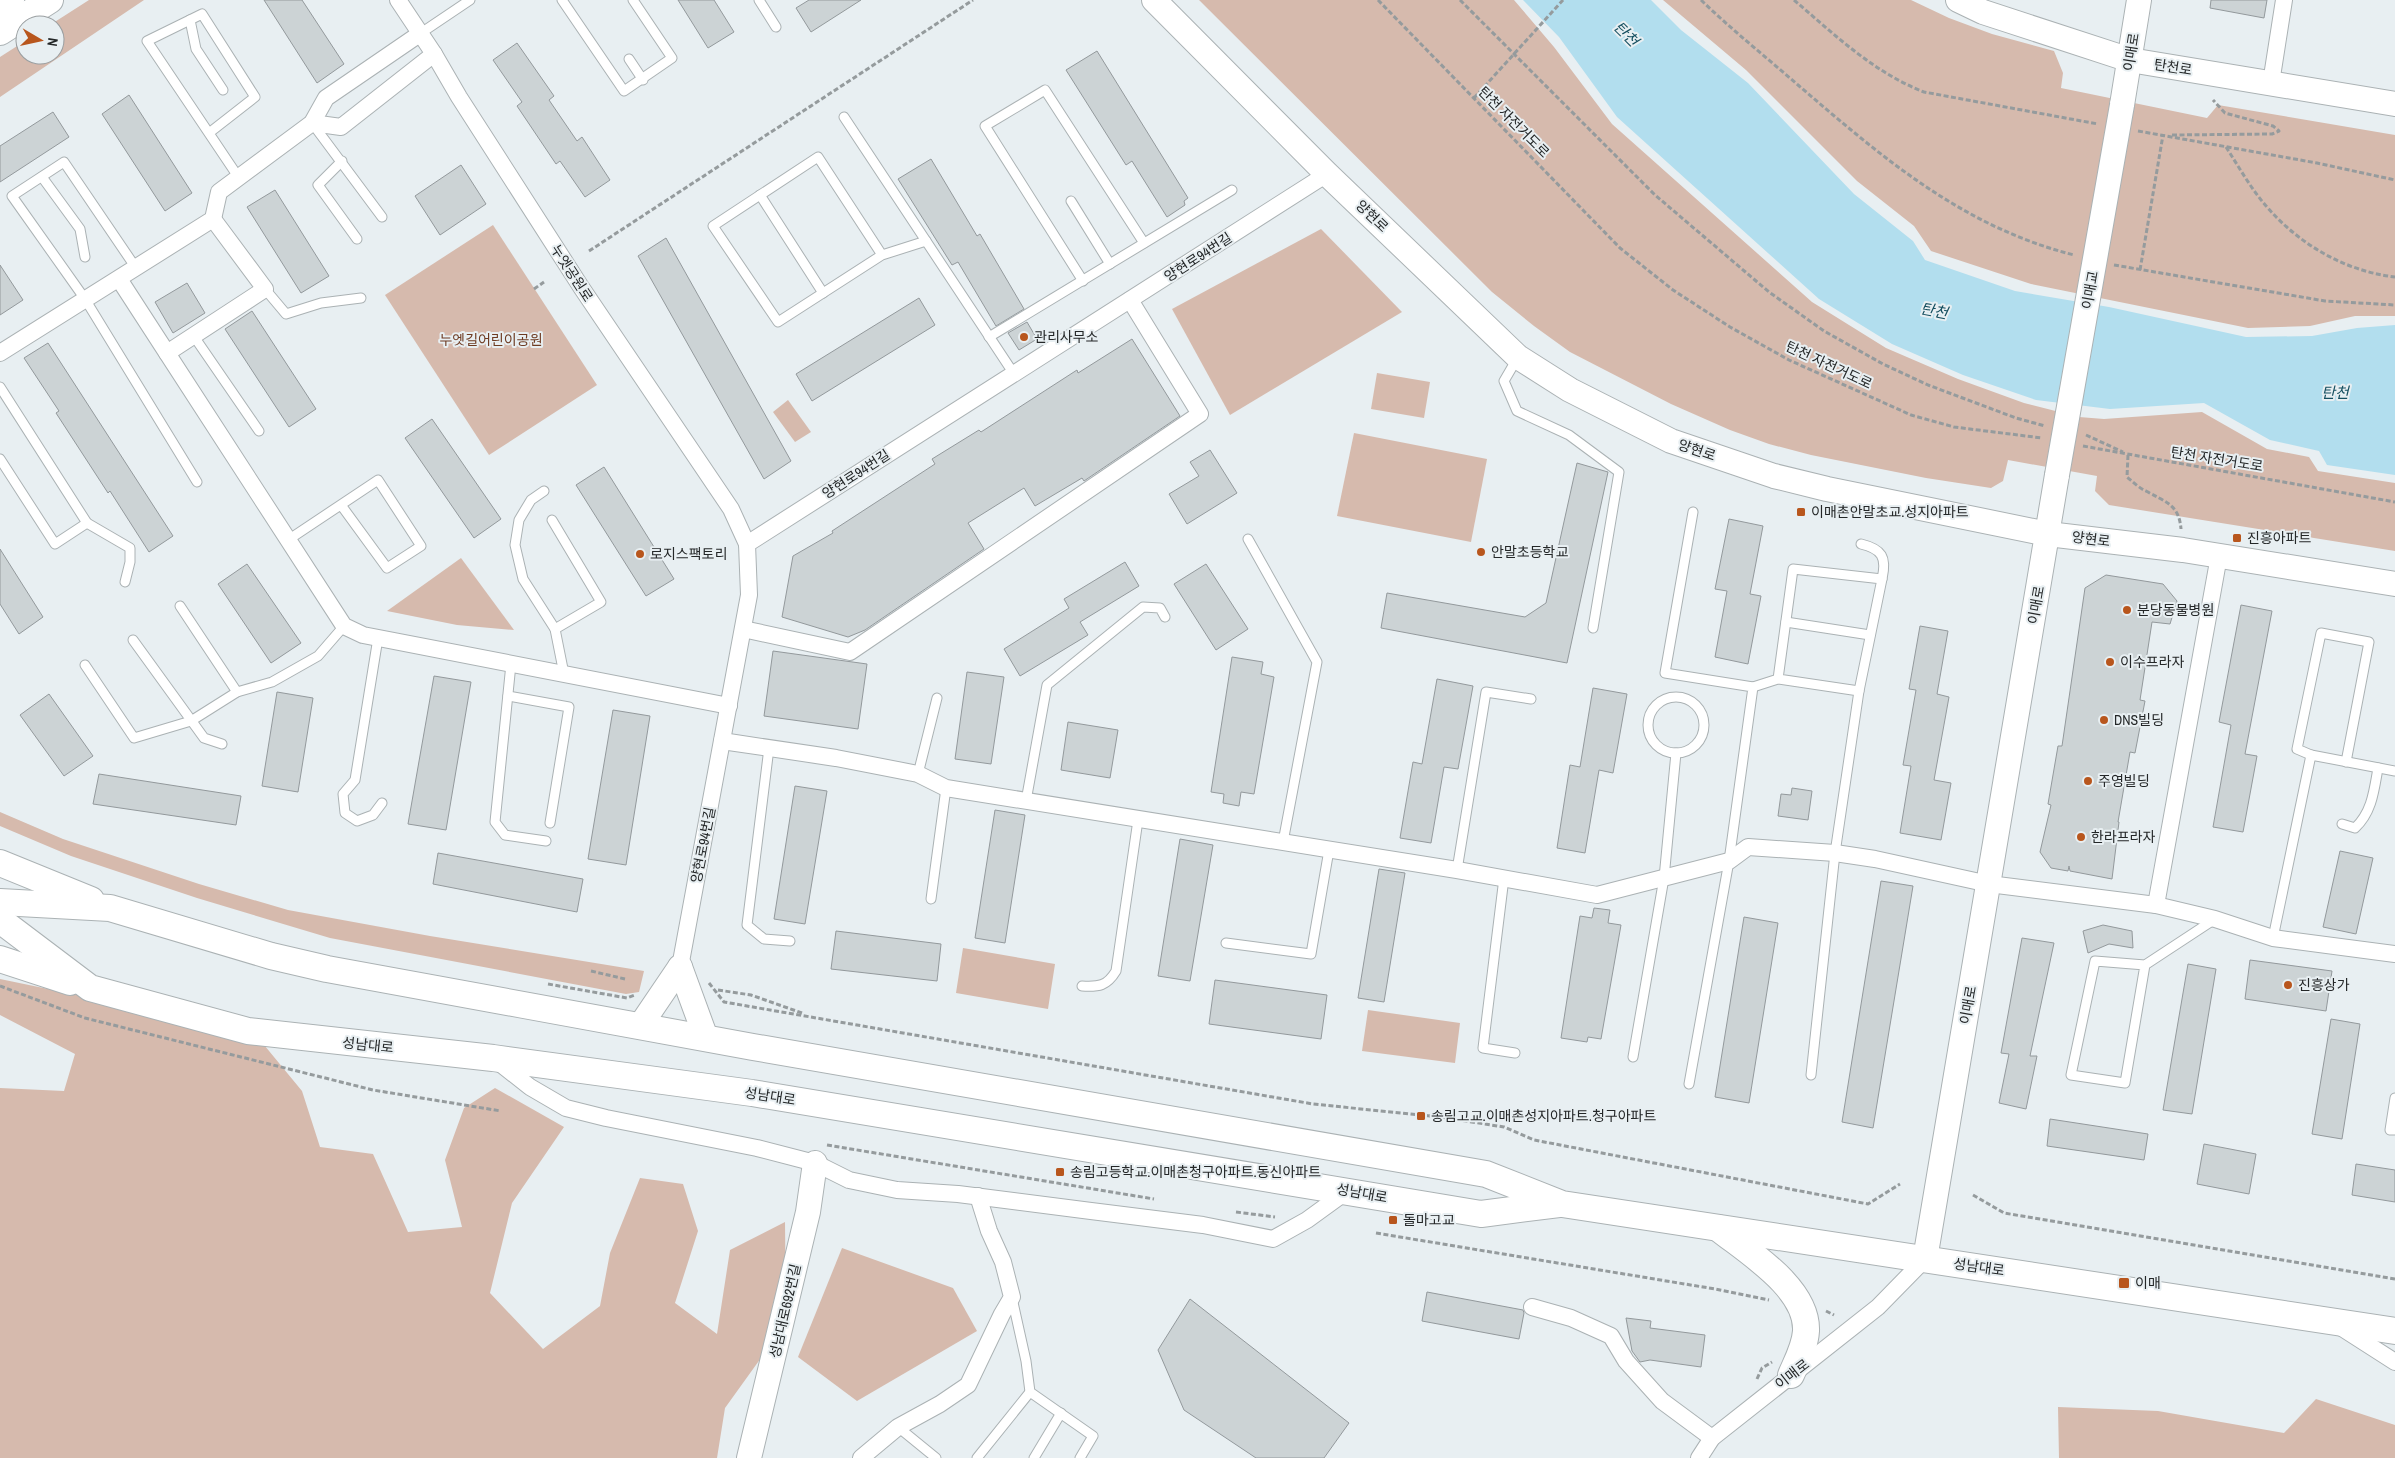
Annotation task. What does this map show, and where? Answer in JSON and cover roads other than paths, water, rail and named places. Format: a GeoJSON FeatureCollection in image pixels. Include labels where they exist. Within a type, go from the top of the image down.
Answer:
{"type":"FeatureCollection","features":[{"type":"Feature","properties":{"kind":"main road"},"geometry":{"type":"LineString","coordinates":[[0,7],[11,0]]}},
{"type":"Feature","properties":{"kind":"main road"},"geometry":{"type":"LineString","coordinates":[[0,32],[50,0]]}},
{"type":"Feature","properties":{"kind":"main road","name":"양현로"},"geometry":{"type":"LineString","coordinates":[[1154,0],[1327,174],[1518,357],[1570,390],[1671,441],[1722,459],[1827,490],[2048,534],[2183,550],[2395,584]]}},
{"type":"Feature","properties":{"kind":"main road","name":"탄천로"},"geometry":{"type":"LineString","coordinates":[[1958,0],[1983,12],[2130,60],[2395,104]]}},
{"type":"Feature","properties":{"kind":"main road","name":"이매로"},"geometry":{"type":"LineString","coordinates":[[2122,105],[2139,0]]}},
{"type":"Feature","properties":{"kind":"main road","name":"이매교"},"geometry":{"type":"LineString","coordinates":[[2057,475],[2122,105]]}},
{"type":"Feature","properties":{"kind":"main road","name":"이매로"},"geometry":{"type":"LineString","coordinates":[[1925,1260],[2057,475]]}},
{"type":"Feature","properties":{"kind":"main road"},"geometry":{"type":"LineString","coordinates":[[0,863],[110,908]]}},
{"type":"Feature","properties":{"kind":"main road","name":"성남대로"},"geometry":{"type":"LineString","coordinates":[[0,902],[110,908],[271,956],[326,969],[706,1038],[1486,1174],[1562,1204],[2395,1332]]}},
{"type":"Feature","properties":{"kind":"main road","name":"성남대로"},"geometry":{"type":"LineString","coordinates":[[0,920],[90,988],[248,1032],[493,1058],[752,1093],[1481,1214],[1562,1204]]}},
{"type":"Feature","properties":{"kind":"main road"},"geometry":{"type":"LineString","coordinates":[[0,959],[90,988]]}},
{"type":"Feature","properties":{"kind":"main road"},"geometry":{"type":"LineString","coordinates":[[640,1026],[680,967]]}},
{"type":"Feature","properties":{"kind":"main road"},"geometry":{"type":"LineString","coordinates":[[680,967],[706,1038]]}},
{"type":"Feature","properties":{"kind":"main road","name":"성남대로692번길"},"geometry":{"type":"LineString","coordinates":[[749,1458],[808,1212],[818,1154]]}},
{"type":"Feature","properties":{"kind":"main road"},"geometry":{"type":"LineString","coordinates":[[1718,1228],[1780,1278],[1792,1292],[1798,1313],[1806,1330],[1804,1345],[1783,1368]]}},
{"type":"Feature","properties":{"kind":"street","name":"누엣공원로"},"geometry":{"type":"LineString","coordinates":[[398,0],[421,33],[459,97],[576,279],[731,509],[747,544]]}},
{"type":"Feature","properties":{"kind":"street"},"geometry":{"type":"LineString","coordinates":[[2271,83],[2284,0]]}},
{"type":"Feature","properties":{"kind":"street"},"geometry":{"type":"LineString","coordinates":[[167,353],[265,289],[214,219],[219,192],[312,123],[326,98],[421,33]]}},
{"type":"Feature","properties":{"kind":"street"},"geometry":{"type":"LineString","coordinates":[[312,123],[341,127],[434,54]]}},
{"type":"Feature","properties":{"kind":"street","name":"양현로94번길"},"geometry":{"type":"LineString","coordinates":[[680,967],[749,595],[747,544],[1327,174]]}},
{"type":"Feature","properties":{"kind":"street"},"geometry":{"type":"LineString","coordinates":[[0,353],[214,219]]}},
{"type":"Feature","properties":{"kind":"street"},"geometry":{"type":"LineString","coordinates":[[119,279],[344,626],[363,635],[729,706]]}},
{"type":"Feature","properties":{"kind":"street"},"geometry":{"type":"LineString","coordinates":[[743,629],[850,652],[1200,414],[1130,300]]}},
{"type":"Feature","properties":{"kind":"street"},"geometry":{"type":"LineString","coordinates":[[2156,905],[2219,556]]}},
{"type":"Feature","properties":{"kind":"street"},"geometry":{"type":"LineString","coordinates":[[722,741],[918,774],[946,788],[1457,870],[1597,895],[1729,861],[1748,847],[1835,852],[1988,884],[2156,905],[2215,919],[2273,938],[2395,954]]}},
{"type":"Feature","properties":{"kind":"street"},"geometry":{"type":"LineString","coordinates":[[493,1058],[530,1087],[566,1108],[606,1118],[757,1148],[818,1154],[849,1180],[897,1190],[978,1196],[1203,1225],[1273,1239],[1307,1220],[1347,1191]]}},
{"type":"Feature","properties":{"kind":"street"},"geometry":{"type":"LineString","coordinates":[[861,1458],[898,1427],[940,1404],[968,1385],[1002,1314],[1012,1298],[1003,1262],[989,1231],[978,1196]]}},
{"type":"Feature","properties":{"kind":"street","name":"이매로"},"geometry":{"type":"LineString","coordinates":[[1699,1458],[1712,1438],[1783,1368],[1878,1307],[1925,1260]]}},
{"type":"Feature","properties":{"kind":"street"},"geometry":{"type":"LineString","coordinates":[[1532,1307],[1571,1318],[1611,1336],[1626,1361],[1662,1401],[1712,1438]]}},
{"type":"Feature","properties":{"kind":"street"},"geometry":{"type":"LineString","coordinates":[[2333,1322],[2395,1362]]}},
{"type":"Feature","properties":{"kind":"lane"},"geometry":{"type":"LineString","coordinates":[[421,33],[470,0]]}},
{"type":"Feature","properties":{"kind":"lane"},"geometry":{"type":"LineString","coordinates":[[562,0],[624,92],[672,58],[633,0]]}},
{"type":"Feature","properties":{"kind":"lane"},"geometry":{"type":"LineString","coordinates":[[759,0],[776,26]]}},
{"type":"Feature","properties":{"kind":"lane"},"geometry":{"type":"LineString","coordinates":[[209,133],[255,97],[202,14],[148,41],[209,133],[239,178]]}},
{"type":"Feature","properties":{"kind":"lane"},"geometry":{"type":"LineString","coordinates":[[190,20],[196,49],[223,90]]}},
{"type":"Feature","properties":{"kind":"lane"},"geometry":{"type":"LineString","coordinates":[[629,59],[643,80]]}},
{"type":"Feature","properties":{"kind":"lane"},"geometry":{"type":"LineString","coordinates":[[1082,280],[985,126],[1045,90],[1144,243]]}},
{"type":"Feature","properties":{"kind":"lane"},"geometry":{"type":"LineString","coordinates":[[844,117],[1014,374]]}},
{"type":"Feature","properties":{"kind":"lane"},"geometry":{"type":"LineString","coordinates":[[312,123],[382,217]]}},
{"type":"Feature","properties":{"kind":"lane"},"geometry":{"type":"LineString","coordinates":[[882,255],[818,156],[713,226],[778,322],[882,255],[926,241]]}},
{"type":"Feature","properties":{"kind":"lane"},"geometry":{"type":"LineString","coordinates":[[136,268],[64,162],[12,196],[85,300],[197,482]]}},
{"type":"Feature","properties":{"kind":"lane"},"geometry":{"type":"LineString","coordinates":[[342,162],[318,185],[357,239]]}},
{"type":"Feature","properties":{"kind":"lane"},"geometry":{"type":"LineString","coordinates":[[42,177],[80,229],[85,256]]}},
{"type":"Feature","properties":{"kind":"lane"},"geometry":{"type":"LineString","coordinates":[[989,337],[1232,190]]}},
{"type":"Feature","properties":{"kind":"lane"},"geometry":{"type":"LineString","coordinates":[[760,195],[823,293]]}},
{"type":"Feature","properties":{"kind":"lane"},"geometry":{"type":"LineString","coordinates":[[1071,202],[1110,264]]}},
{"type":"Feature","properties":{"kind":"lane"},"geometry":{"type":"LineString","coordinates":[[265,289],[286,314],[321,303],[361,298]]}},
{"type":"Feature","properties":{"kind":"lane"},"geometry":{"type":"LineString","coordinates":[[194,335],[259,432]]}},
{"type":"Feature","properties":{"kind":"lane"},"geometry":{"type":"LineString","coordinates":[[1518,357],[1504,381],[1517,410],[1570,435],[1619,472],[1593,628]]}},
{"type":"Feature","properties":{"kind":"lane"},"geometry":{"type":"LineString","coordinates":[[0,387],[87,523],[130,548],[130,562],[125,582]]}},
{"type":"Feature","properties":{"kind":"lane"},"geometry":{"type":"LineString","coordinates":[[0,459],[55,544],[87,523]]}},
{"type":"Feature","properties":{"kind":"lane"},"geometry":{"type":"LineString","coordinates":[[288,540],[378,480],[421,546],[387,568],[341,505]]}},
{"type":"Feature","properties":{"kind":"lane"},"geometry":{"type":"LineString","coordinates":[[544,491],[530,500],[519,520],[515,545],[524,580],[555,629],[564,674]]}},
{"type":"Feature","properties":{"kind":"lane"},"geometry":{"type":"LineString","coordinates":[[1693,512],[1665,673],[1753,687],[1778,679],[1859,691]]}},
{"type":"Feature","properties":{"kind":"lane"},"geometry":{"type":"LineString","coordinates":[[552,520],[601,602],[555,629]]}},
{"type":"Feature","properties":{"kind":"lane"},"geometry":{"type":"LineString","coordinates":[[1248,539],[1317,662],[1283,842]]}},
{"type":"Feature","properties":{"kind":"lane"},"geometry":{"type":"LineString","coordinates":[[1811,1075],[1835,852],[1859,691],[1885,564],[1881,554],[1871,546],[1861,544]]}},
{"type":"Feature","properties":{"kind":"lane"},"geometry":{"type":"LineString","coordinates":[[1778,679],[1793,569],[1882,579]]}},
{"type":"Feature","properties":{"kind":"lane"},"geometry":{"type":"LineString","coordinates":[[180,606],[237,692]]}},
{"type":"Feature","properties":{"kind":"lane"},"geometry":{"type":"LineString","coordinates":[[1026,801],[1047,685],[1143,607],[1160,608],[1165,617]]}},
{"type":"Feature","properties":{"kind":"lane"},"geometry":{"type":"LineString","coordinates":[[1786,622],[1870,636]]}},
{"type":"Feature","properties":{"kind":"lane"},"geometry":{"type":"LineString","coordinates":[[86,665],[134,738],[191,721],[237,692],[272,682],[318,656],[344,626]]}},
{"type":"Feature","properties":{"kind":"lane"},"geometry":{"type":"LineString","coordinates":[[2346,762],[2370,642],[2321,633],[2297,749],[2311,755],[2346,762],[2395,771]]}},
{"type":"Feature","properties":{"kind":"lane"},"geometry":{"type":"LineString","coordinates":[[378,638],[355,780],[343,794],[345,813],[357,821],[373,815],[382,803]]}},
{"type":"Feature","properties":{"kind":"lane"},"geometry":{"type":"LineString","coordinates":[[133,640],[204,738],[222,744]]}},
{"type":"Feature","properties":{"kind":"lane"},"geometry":{"type":"LineString","coordinates":[[511,664],[495,822],[505,835],[546,842]]}},
{"type":"Feature","properties":{"kind":"lane"},"geometry":{"type":"LineString","coordinates":[[1689,1084],[1729,861],[1753,687]]}},
{"type":"Feature","properties":{"kind":"lane"},"geometry":{"type":"LineString","coordinates":[[1457,870],[1486,692],[1530,699]]}},
{"type":"Feature","properties":{"kind":"lane"},"geometry":{"type":"LineString","coordinates":[[508,696],[570,707],[550,823]]}},
{"type":"Feature","properties":{"kind":"lane"},"geometry":{"type":"LineString","coordinates":[[1673,696],[1683,697],[1694,703],[1703,716],[1705,726],[1700,741],[1693,748],[1676,754],[1667,752],[1654,743],[1648,726],[1653,708],[1661,701],[1673,696]]}},
{"type":"Feature","properties":{"kind":"lane"},"geometry":{"type":"LineString","coordinates":[[918,774],[937,698]]}},
{"type":"Feature","properties":{"kind":"lane"},"geometry":{"type":"LineString","coordinates":[[769,748],[747,925],[764,939],[790,941]]}},
{"type":"Feature","properties":{"kind":"lane"},"geometry":{"type":"LineString","coordinates":[[1634,1058],[1664,878],[1676,754]]}},
{"type":"Feature","properties":{"kind":"lane"},"geometry":{"type":"LineString","coordinates":[[2273,938],[2311,755]]}},
{"type":"Feature","properties":{"kind":"lane"},"geometry":{"type":"LineString","coordinates":[[2342,824],[2355,828],[2364,819],[2372,798],[2378,768]]}},
{"type":"Feature","properties":{"kind":"lane"},"geometry":{"type":"LineString","coordinates":[[931,899],[946,788]]}},
{"type":"Feature","properties":{"kind":"lane"},"geometry":{"type":"LineString","coordinates":[[1082,986],[1102,987],[1111,980],[1116,971],[1138,820]]}},
{"type":"Feature","properties":{"kind":"lane"},"geometry":{"type":"LineString","coordinates":[[1226,943],[1311,954],[1329,850]]}},
{"type":"Feature","properties":{"kind":"lane"},"geometry":{"type":"LineString","coordinates":[[1504,878],[1483,1048],[1515,1053]]}},
{"type":"Feature","properties":{"kind":"lane"},"geometry":{"type":"LineString","coordinates":[[2144,965],[2125,1083],[2072,1075],[2095,961],[2144,965],[2215,919]]}},
{"type":"Feature","properties":{"kind":"lane"},"geometry":{"type":"LineString","coordinates":[[2395,1098],[2390,1130],[2395,1130]]}},
{"type":"Feature","properties":{"kind":"lane"},"geometry":{"type":"LineString","coordinates":[[977,1458],[1030,1392],[1026,1361],[1012,1298]]}},
{"type":"Feature","properties":{"kind":"lane"},"geometry":{"type":"LineString","coordinates":[[1030,1392],[1093,1436],[1080,1458]]}},
{"type":"Feature","properties":{"kind":"lane"},"geometry":{"type":"LineString","coordinates":[[1034,1458],[1061,1413]]}},
{"type":"Feature","properties":{"kind":"lane"},"geometry":{"type":"LineString","coordinates":[[898,1427],[936,1458]]}},
{"type":"Feature","properties":{"kind":"water","name":"탄천"},"geometry":{"type":"Polygon","coordinates":[[[1523,0],[1651,0],[1681,30],[1748,83],[1854,194],[1913,241],[1925,260],[2015,291],[2109,307],[2246,337],[2312,336],[2357,328],[2395,325],[2395,475],[2327,465],[2319,451],[2270,440],[2204,403],[2110,409],[2036,400],[1963,375],[1892,344],[1819,299],[1617,117],[1559,37],[1523,0]]]}},
{"type":"Feature","properties":{"kind":"place","name":"관리사무소"},"geometry":{"type":"Point","coordinates":[1024,337]}},
{"type":"Feature","properties":{"kind":"place","name":"이매촌안말초교.성지아파트"},"geometry":{"type":"Point","coordinates":[1801,512]}},
{"type":"Feature","properties":{"kind":"place","name":"진흥아파트"},"geometry":{"type":"Point","coordinates":[2237,538]}},
{"type":"Feature","properties":{"kind":"place","name":"안말초등학교"},"geometry":{"type":"Point","coordinates":[1481,552]}},
{"type":"Feature","properties":{"kind":"place","name":"로지스팩토리"},"geometry":{"type":"Point","coordinates":[640,554]}},
{"type":"Feature","properties":{"kind":"place","name":"분당동물병원"},"geometry":{"type":"Point","coordinates":[2127,610]}},
{"type":"Feature","properties":{"kind":"place","name":"이수프라자"},"geometry":{"type":"Point","coordinates":[2110,662]}},
{"type":"Feature","properties":{"kind":"place","name":"DNS빌딩"},"geometry":{"type":"Point","coordinates":[2104,720]}},
{"type":"Feature","properties":{"kind":"place","name":"주영빌딩"},"geometry":{"type":"Point","coordinates":[2088,781]}},
{"type":"Feature","properties":{"kind":"place","name":"한라프라자"},"geometry":{"type":"Point","coordinates":[2081,837]}},
{"type":"Feature","properties":{"kind":"place","name":"진흥상가"},"geometry":{"type":"Point","coordinates":[2288,985]}},
{"type":"Feature","properties":{"kind":"place","name":"송림고교.이매촌성지아파트.청구아파트"},"geometry":{"type":"Point","coordinates":[1421,1116]}},
{"type":"Feature","properties":{"kind":"place","name":"송림고등학교.이매촌청구아파트.동신아파트"},"geometry":{"type":"Point","coordinates":[1060,1172]}},
{"type":"Feature","properties":{"kind":"place","name":"돌마고교"},"geometry":{"type":"Point","coordinates":[1393,1220]}},
{"type":"Feature","properties":{"kind":"place","name":"이매"},"geometry":{"type":"Point","coordinates":[2124,1283]}},
{"type":"Feature","properties":{"kind":"park label","name":"누엣길어린이공원"},"geometry":{"type":"Point","coordinates":[491,340]}}]}
